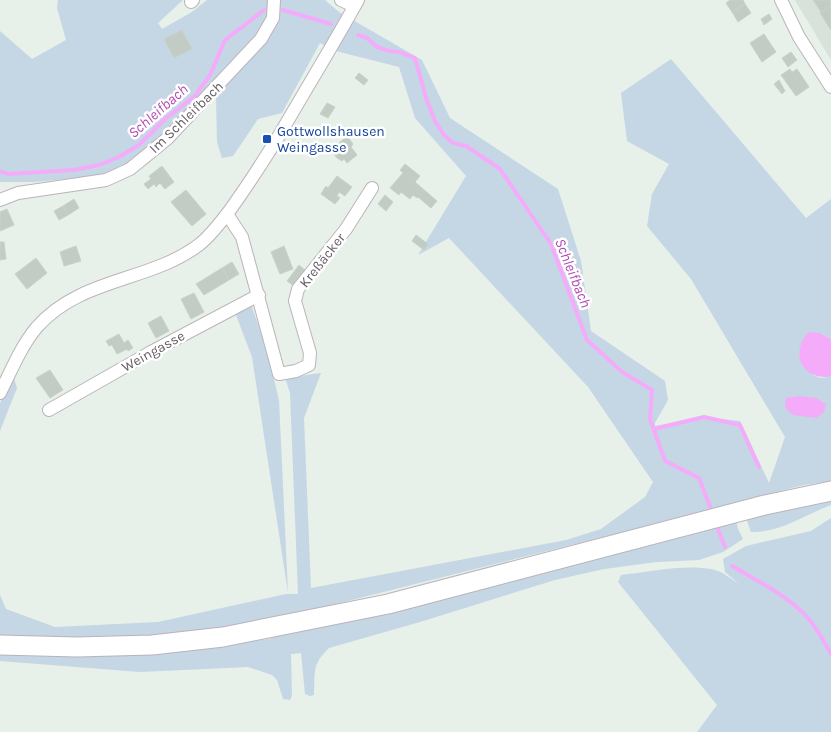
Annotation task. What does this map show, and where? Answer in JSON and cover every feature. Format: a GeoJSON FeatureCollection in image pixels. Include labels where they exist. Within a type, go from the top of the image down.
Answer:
{"type":"FeatureCollection","features":[{"type":"Feature","properties":{"kind":"main road"},"geometry":{"type":"LineString","coordinates":[[0,645],[143,646],[223,637],[388,604],[766,505],[831,491]]}},
{"type":"Feature","properties":{"kind":"street","name":"Im Schleifbach"},"geometry":{"type":"LineString","coordinates":[[0,200],[18,193],[106,180],[130,169],[168,138],[261,39],[273,18],[274,0]]}},
{"type":"Feature","properties":{"kind":"street"},"geometry":{"type":"LineString","coordinates":[[0,393],[26,342],[37,327],[52,312],[96,287],[183,255],[200,244],[213,232],[251,182],[356,3],[342,0]]}},
{"type":"Feature","properties":{"kind":"street"},"geometry":{"type":"LineString","coordinates":[[781,0],[799,37],[831,87]]}},
{"type":"Feature","properties":{"kind":"street","name":"Kreßäcker"},"geometry":{"type":"LineString","coordinates":[[259,295],[279,374],[296,371],[309,365],[310,353],[295,301],[298,289],[346,229],[372,188]]}},
{"type":"Feature","properties":{"kind":"street"},"geometry":{"type":"LineString","coordinates":[[227,214],[242,237],[259,295]]}},
{"type":"Feature","properties":{"kind":"street","name":"Weingasse"},"geometry":{"type":"LineString","coordinates":[[49,410],[151,352],[259,295]]}},
{"type":"Feature","properties":{"kind":"shaded area"},"geometry":{"type":"Polygon","coordinates":[[[58,0],[183,0],[158,23],[162,29],[192,12],[207,0],[325,0],[339,12],[422,60],[450,118],[558,189],[581,261],[591,331],[665,381],[668,400],[655,426],[702,417],[740,421],[769,483],[785,437],[691,279],[647,226],[652,194],[669,164],[627,141],[621,93],[671,59],[806,218],[831,199],[831,339],[820,333],[814,333],[813,375],[821,378],[831,375],[831,481],[804,485],[732,503],[738,529],[743,539],[723,552],[699,560],[657,562],[604,569],[555,580],[329,648],[317,664],[314,695],[310,696],[305,694],[301,653],[291,654],[292,696],[290,700],[283,699],[277,680],[272,675],[248,667],[140,672],[0,661],[0,653],[161,654],[269,639],[301,627],[703,512],[264,622],[156,636],[70,640],[0,635],[0,595],[6,609],[55,627],[158,622],[286,594],[298,594],[290,393],[285,378],[321,373],[304,418],[311,588],[566,540],[601,529],[645,497],[653,482],[588,387],[449,238],[418,255],[466,176],[415,118],[399,67],[336,51],[320,43],[282,113],[258,119],[233,156],[222,158],[217,142],[216,98],[266,39],[260,37],[165,134],[128,165],[106,175],[35,182],[0,182],[0,31],[32,59],[66,40],[57,8],[58,0]]]}},
{"type":"Feature","properties":{"kind":"shaded area"},"geometry":{"type":"Polygon","coordinates":[[[795,0],[831,0],[831,60],[795,0]]]}},
{"type":"Feature","properties":{"kind":"shaded area"},"geometry":{"type":"Polygon","coordinates":[[[251,305],[265,343],[279,400],[288,593],[252,357],[236,315],[251,305]]]}},
{"type":"Feature","properties":{"kind":"shaded area"},"geometry":{"type":"Polygon","coordinates":[[[809,332],[820,333],[831,339],[831,375],[829,377],[811,373],[805,369],[801,362],[799,355],[800,347],[803,339],[809,332]]]}},
{"type":"Feature","properties":{"kind":"shaded area"},"geometry":{"type":"Polygon","coordinates":[[[13,375],[17,388],[0,431],[0,403],[13,375]]]}},
{"type":"Feature","properties":{"kind":"shaded area"},"geometry":{"type":"Polygon","coordinates":[[[800,396],[816,398],[826,404],[824,412],[816,418],[793,415],[785,408],[786,398],[800,396]]]}},
{"type":"Feature","properties":{"kind":"shaded area"},"geometry":{"type":"Polygon","coordinates":[[[831,497],[831,505],[772,530],[751,532],[746,518],[831,497]]]}},
{"type":"Feature","properties":{"kind":"shaded area"},"geometry":{"type":"Polygon","coordinates":[[[831,518],[831,732],[697,732],[717,705],[618,582],[621,575],[690,567],[719,571],[739,584],[725,572],[723,559],[746,546],[811,531],[831,518]]]}},
{"type":"Feature","properties":{"kind":"building"},"geometry":{"type":"Polygon","coordinates":[[[730,0],[743,0],[745,4],[732,12],[726,3],[730,0]]]}},
{"type":"Feature","properties":{"kind":"building"},"geometry":{"type":"Polygon","coordinates":[[[813,0],[830,0],[831,6],[821,12],[813,0]]]}},
{"type":"Feature","properties":{"kind":"building"},"geometry":{"type":"Polygon","coordinates":[[[745,4],[751,13],[738,22],[732,12],[745,4]]]}},
{"type":"Feature","properties":{"kind":"building"},"geometry":{"type":"Polygon","coordinates":[[[831,6],[831,30],[820,13],[831,6]]]}},
{"type":"Feature","properties":{"kind":"building"},"geometry":{"type":"Polygon","coordinates":[[[769,14],[772,19],[764,25],[761,19],[769,14]]]}},
{"type":"Feature","properties":{"kind":"building"},"geometry":{"type":"Polygon","coordinates":[[[182,30],[192,49],[174,58],[164,39],[182,30]]]}},
{"type":"Feature","properties":{"kind":"building"},"geometry":{"type":"Polygon","coordinates":[[[764,34],[776,52],[762,62],[750,43],[764,34]]]}},
{"type":"Feature","properties":{"kind":"building"},"geometry":{"type":"Polygon","coordinates":[[[791,52],[797,60],[788,67],[782,58],[791,52]]]}},
{"type":"Feature","properties":{"kind":"building"},"geometry":{"type":"Polygon","coordinates":[[[790,69],[792,72],[797,69],[809,87],[796,96],[781,75],[790,69]]]}},
{"type":"Feature","properties":{"kind":"building"},"geometry":{"type":"Polygon","coordinates":[[[359,73],[368,80],[364,85],[355,78],[359,73]]]}},
{"type":"Feature","properties":{"kind":"building"},"geometry":{"type":"Polygon","coordinates":[[[779,80],[785,91],[782,94],[774,84],[779,80]]]}},
{"type":"Feature","properties":{"kind":"building"},"geometry":{"type":"Polygon","coordinates":[[[327,103],[335,107],[328,118],[320,114],[327,103]]]}},
{"type":"Feature","properties":{"kind":"building"},"geometry":{"type":"Polygon","coordinates":[[[347,136],[353,144],[351,147],[357,155],[347,163],[344,159],[342,161],[337,158],[331,150],[347,136]]]}},
{"type":"Feature","properties":{"kind":"building"},"geometry":{"type":"Polygon","coordinates":[[[405,164],[420,176],[415,182],[437,201],[431,208],[418,197],[413,195],[410,199],[401,192],[399,195],[390,188],[403,173],[400,170],[405,164]]]}},
{"type":"Feature","properties":{"kind":"building"},"geometry":{"type":"Polygon","coordinates":[[[162,166],[174,182],[165,189],[160,183],[156,187],[154,184],[148,189],[144,184],[151,179],[149,176],[162,166]]]}},
{"type":"Feature","properties":{"kind":"building"},"geometry":{"type":"Polygon","coordinates":[[[337,176],[352,187],[345,196],[339,192],[337,196],[340,198],[335,204],[321,194],[326,186],[328,188],[337,176]]]}},
{"type":"Feature","properties":{"kind":"building"},"geometry":{"type":"Polygon","coordinates":[[[186,190],[206,214],[192,226],[171,202],[186,190]]]}},
{"type":"Feature","properties":{"kind":"building"},"geometry":{"type":"Polygon","coordinates":[[[385,195],[393,202],[386,211],[378,204],[385,195]]]}},
{"type":"Feature","properties":{"kind":"building"},"geometry":{"type":"Polygon","coordinates":[[[74,199],[79,208],[68,215],[63,206],[74,199]]]}},
{"type":"Feature","properties":{"kind":"building"},"geometry":{"type":"Polygon","coordinates":[[[63,206],[68,215],[59,220],[54,211],[63,206]]]}},
{"type":"Feature","properties":{"kind":"building"},"geometry":{"type":"Polygon","coordinates":[[[7,209],[14,225],[0,231],[0,212],[7,209]]]}},
{"type":"Feature","properties":{"kind":"building"},"geometry":{"type":"Polygon","coordinates":[[[416,235],[428,244],[424,250],[412,241],[416,235]]]}},
{"type":"Feature","properties":{"kind":"building"},"geometry":{"type":"Polygon","coordinates":[[[0,242],[4,242],[6,259],[0,260],[0,242]]]}},
{"type":"Feature","properties":{"kind":"building"},"geometry":{"type":"Polygon","coordinates":[[[76,246],[81,261],[64,266],[60,252],[76,246]]]}},
{"type":"Feature","properties":{"kind":"building"},"geometry":{"type":"Polygon","coordinates":[[[284,246],[293,269],[280,274],[271,252],[284,246]]]}},
{"type":"Feature","properties":{"kind":"building"},"geometry":{"type":"Polygon","coordinates":[[[36,258],[47,273],[27,289],[15,274],[36,258]]]}},
{"type":"Feature","properties":{"kind":"building"},"geometry":{"type":"Polygon","coordinates":[[[232,262],[239,274],[229,280],[222,268],[232,262]]]}},
{"type":"Feature","properties":{"kind":"building"},"geometry":{"type":"Polygon","coordinates":[[[299,265],[306,271],[294,286],[287,281],[299,265]]]}},
{"type":"Feature","properties":{"kind":"building"},"geometry":{"type":"Polygon","coordinates":[[[222,268],[229,280],[204,295],[196,284],[222,268]]]}},
{"type":"Feature","properties":{"kind":"building"},"geometry":{"type":"Polygon","coordinates":[[[194,293],[204,312],[191,319],[181,299],[194,293]]]}},
{"type":"Feature","properties":{"kind":"building"},"geometry":{"type":"Polygon","coordinates":[[[161,316],[169,331],[156,338],[148,323],[161,316]]]}},
{"type":"Feature","properties":{"kind":"building"},"geometry":{"type":"Polygon","coordinates":[[[119,334],[124,343],[128,340],[133,348],[117,354],[112,345],[109,346],[106,341],[119,334]]]}},
{"type":"Feature","properties":{"kind":"building"},"geometry":{"type":"Polygon","coordinates":[[[50,370],[63,390],[50,398],[36,378],[50,370]]]}},
{"type":"Feature","properties":{"kind":"waterway","name":"Schleifbach"},"geometry":{"type":"LineString","coordinates":[[0,171],[8,174],[74,170],[99,165],[119,157],[139,145],[164,120],[195,96],[210,75],[225,40],[264,10]]}},
{"type":"Feature","properties":{"kind":"waterway","name":"Schleifbach"},"geometry":{"type":"LineString","coordinates":[[283,10],[331,24]]}},
{"type":"Feature","properties":{"kind":"waterway","name":"Schleifbach"},"geometry":{"type":"LineString","coordinates":[[358,35],[367,38],[377,47],[415,58],[426,98],[435,121],[444,135],[453,143],[466,146],[500,169],[551,244],[587,340],[622,372],[652,390],[650,419],[665,461],[699,478],[712,512]]}},
{"type":"Feature","properties":{"kind":"waterway"},"geometry":{"type":"LineString","coordinates":[[654,429],[704,417],[740,425],[759,467]]}},
{"type":"Feature","properties":{"kind":"waterway","name":"Schleifbach"},"geometry":{"type":"LineString","coordinates":[[716,524],[725,547]]}},
{"type":"Feature","properties":{"kind":"waterway","name":"Schleifbach"},"geometry":{"type":"LineString","coordinates":[[732,566],[771,589],[799,609],[814,626],[831,654]]}},
{"type":"Feature","properties":{"kind":"place","name":"Gottwollshausen Weingasse"},"geometry":{"type":"Point","coordinates":[267,139]}}]}
